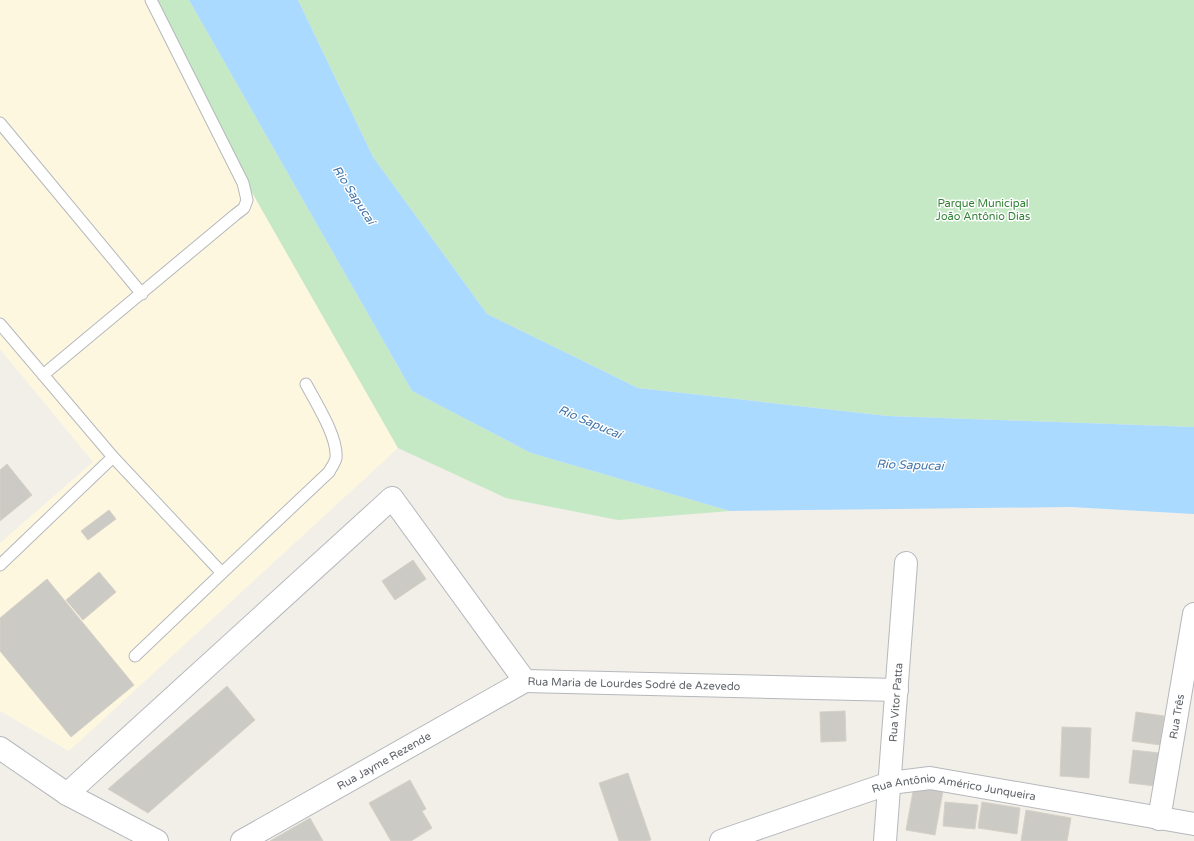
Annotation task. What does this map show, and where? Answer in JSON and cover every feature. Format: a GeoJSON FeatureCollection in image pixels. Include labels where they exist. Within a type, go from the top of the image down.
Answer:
{"type":"FeatureCollection","features":[{"type":"Feature","properties":{"kind":"street","name":"Rua Maria de Lourdes Sodré de Azevedo"},"geometry":{"type":"LineString","coordinates":[[67,794],[392,498],[525,681],[897,690]]}},
{"type":"Feature","properties":{"kind":"street","name":"Rua Vitor Patta"},"geometry":{"type":"LineString","coordinates":[[885,841],[906,563]]}},
{"type":"Feature","properties":{"kind":"street","name":"Rua Três"},"geometry":{"type":"LineString","coordinates":[[1159,819],[1194,614]]}},
{"type":"Feature","properties":{"kind":"street","name":"Rua Jayme Rezende"},"geometry":{"type":"LineString","coordinates":[[242,841],[525,681]]}},
{"type":"Feature","properties":{"kind":"street"},"geometry":{"type":"LineString","coordinates":[[0,748],[67,794],[157,841]]}},
{"type":"Feature","properties":{"kind":"street","name":"Rua Antônio Américo Junqueira"},"geometry":{"type":"LineString","coordinates":[[721,841],[890,782],[930,778],[1194,824]]}},
{"type":"Feature","properties":{"kind":"lane"},"geometry":{"type":"LineString","coordinates":[[43,375],[244,208],[247,200],[243,183],[151,0]]}},
{"type":"Feature","properties":{"kind":"lane"},"geometry":{"type":"LineString","coordinates":[[0,122],[142,294]]}},
{"type":"Feature","properties":{"kind":"lane"},"geometry":{"type":"LineString","coordinates":[[0,324],[113,458],[222,573]]}},
{"type":"Feature","properties":{"kind":"lane"},"geometry":{"type":"LineString","coordinates":[[135,656],[329,472],[336,460],[336,449],[331,434],[306,384]]}},
{"type":"Feature","properties":{"kind":"lane"},"geometry":{"type":"LineString","coordinates":[[0,565],[113,458]]}},
{"type":"Feature","properties":{"kind":"shaded area"},"geometry":{"type":"Polygon","coordinates":[[[0,0],[145,0],[254,196],[398,448],[69,751],[0,711],[0,543],[93,462],[0,349],[0,0]]]}},
{"type":"Feature","properties":{"kind":"green space"},"geometry":{"type":"Polygon","coordinates":[[[145,0],[189,0],[412,391],[531,453],[730,511],[618,520],[506,498],[398,448],[254,196],[145,0]]]}},
{"type":"Feature","properties":{"kind":"green space","name":"Parque Municipal João Antônio Dias"},"geometry":{"type":"Polygon","coordinates":[[[298,0],[1194,0],[1194,427],[888,416],[638,388],[487,314],[373,157],[298,0]]]}},
{"type":"Feature","properties":{"kind":"water","name":"Rio Sapucaí"},"geometry":{"type":"Polygon","coordinates":[[[189,0],[298,0],[373,157],[487,314],[638,388],[888,416],[1194,427],[1194,514],[1071,507],[730,511],[531,453],[412,391],[189,0]]]}},
{"type":"Feature","properties":{"kind":"building"},"geometry":{"type":"Polygon","coordinates":[[[7,464],[32,495],[0,521],[0,470],[7,464]]]}},
{"type":"Feature","properties":{"kind":"building"},"geometry":{"type":"Polygon","coordinates":[[[109,510],[116,519],[88,540],[81,531],[109,510]]]}},
{"type":"Feature","properties":{"kind":"building"},"geometry":{"type":"Polygon","coordinates":[[[413,560],[426,579],[395,600],[382,581],[413,560]]]}},
{"type":"Feature","properties":{"kind":"building"},"geometry":{"type":"Polygon","coordinates":[[[99,572],[116,592],[83,620],[66,600],[99,572]]]}},
{"type":"Feature","properties":{"kind":"building"},"geometry":{"type":"Polygon","coordinates":[[[47,579],[134,685],[71,737],[0,651],[0,618],[47,579]]]}},
{"type":"Feature","properties":{"kind":"building"},"geometry":{"type":"Polygon","coordinates":[[[227,686],[255,720],[148,813],[108,789],[227,686]]]}},
{"type":"Feature","properties":{"kind":"building"},"geometry":{"type":"Polygon","coordinates":[[[845,711],[846,741],[821,742],[820,712],[845,711]]]}},
{"type":"Feature","properties":{"kind":"building"},"geometry":{"type":"Polygon","coordinates":[[[1136,712],[1164,716],[1160,745],[1132,741],[1136,712]]]}},
{"type":"Feature","properties":{"kind":"building"},"geometry":{"type":"Polygon","coordinates":[[[1062,727],[1091,728],[1089,778],[1060,776],[1062,727]]]}},
{"type":"Feature","properties":{"kind":"building"},"geometry":{"type":"Polygon","coordinates":[[[1133,750],[1159,753],[1155,786],[1129,783],[1133,750]]]}},
{"type":"Feature","properties":{"kind":"building"},"geometry":{"type":"Polygon","coordinates":[[[628,773],[651,840],[619,841],[599,783],[628,773]]]}},
{"type":"Feature","properties":{"kind":"building"},"geometry":{"type":"Polygon","coordinates":[[[410,780],[426,809],[422,811],[432,828],[411,841],[391,841],[369,803],[410,780]]]}},
{"type":"Feature","properties":{"kind":"building"},"geometry":{"type":"Polygon","coordinates":[[[914,786],[943,791],[935,835],[906,830],[914,786]]]}},
{"type":"Feature","properties":{"kind":"building"},"geometry":{"type":"Polygon","coordinates":[[[945,802],[978,805],[975,829],[943,826],[945,802]]]}},
{"type":"Feature","properties":{"kind":"building"},"geometry":{"type":"Polygon","coordinates":[[[982,802],[1020,808],[1017,834],[978,828],[982,802]]]}},
{"type":"Feature","properties":{"kind":"building"},"geometry":{"type":"Polygon","coordinates":[[[1026,810],[1071,818],[1067,841],[1021,841],[1026,810]]]}},
{"type":"Feature","properties":{"kind":"building"},"geometry":{"type":"Polygon","coordinates":[[[310,818],[323,841],[270,841],[310,818]]]}}]}
